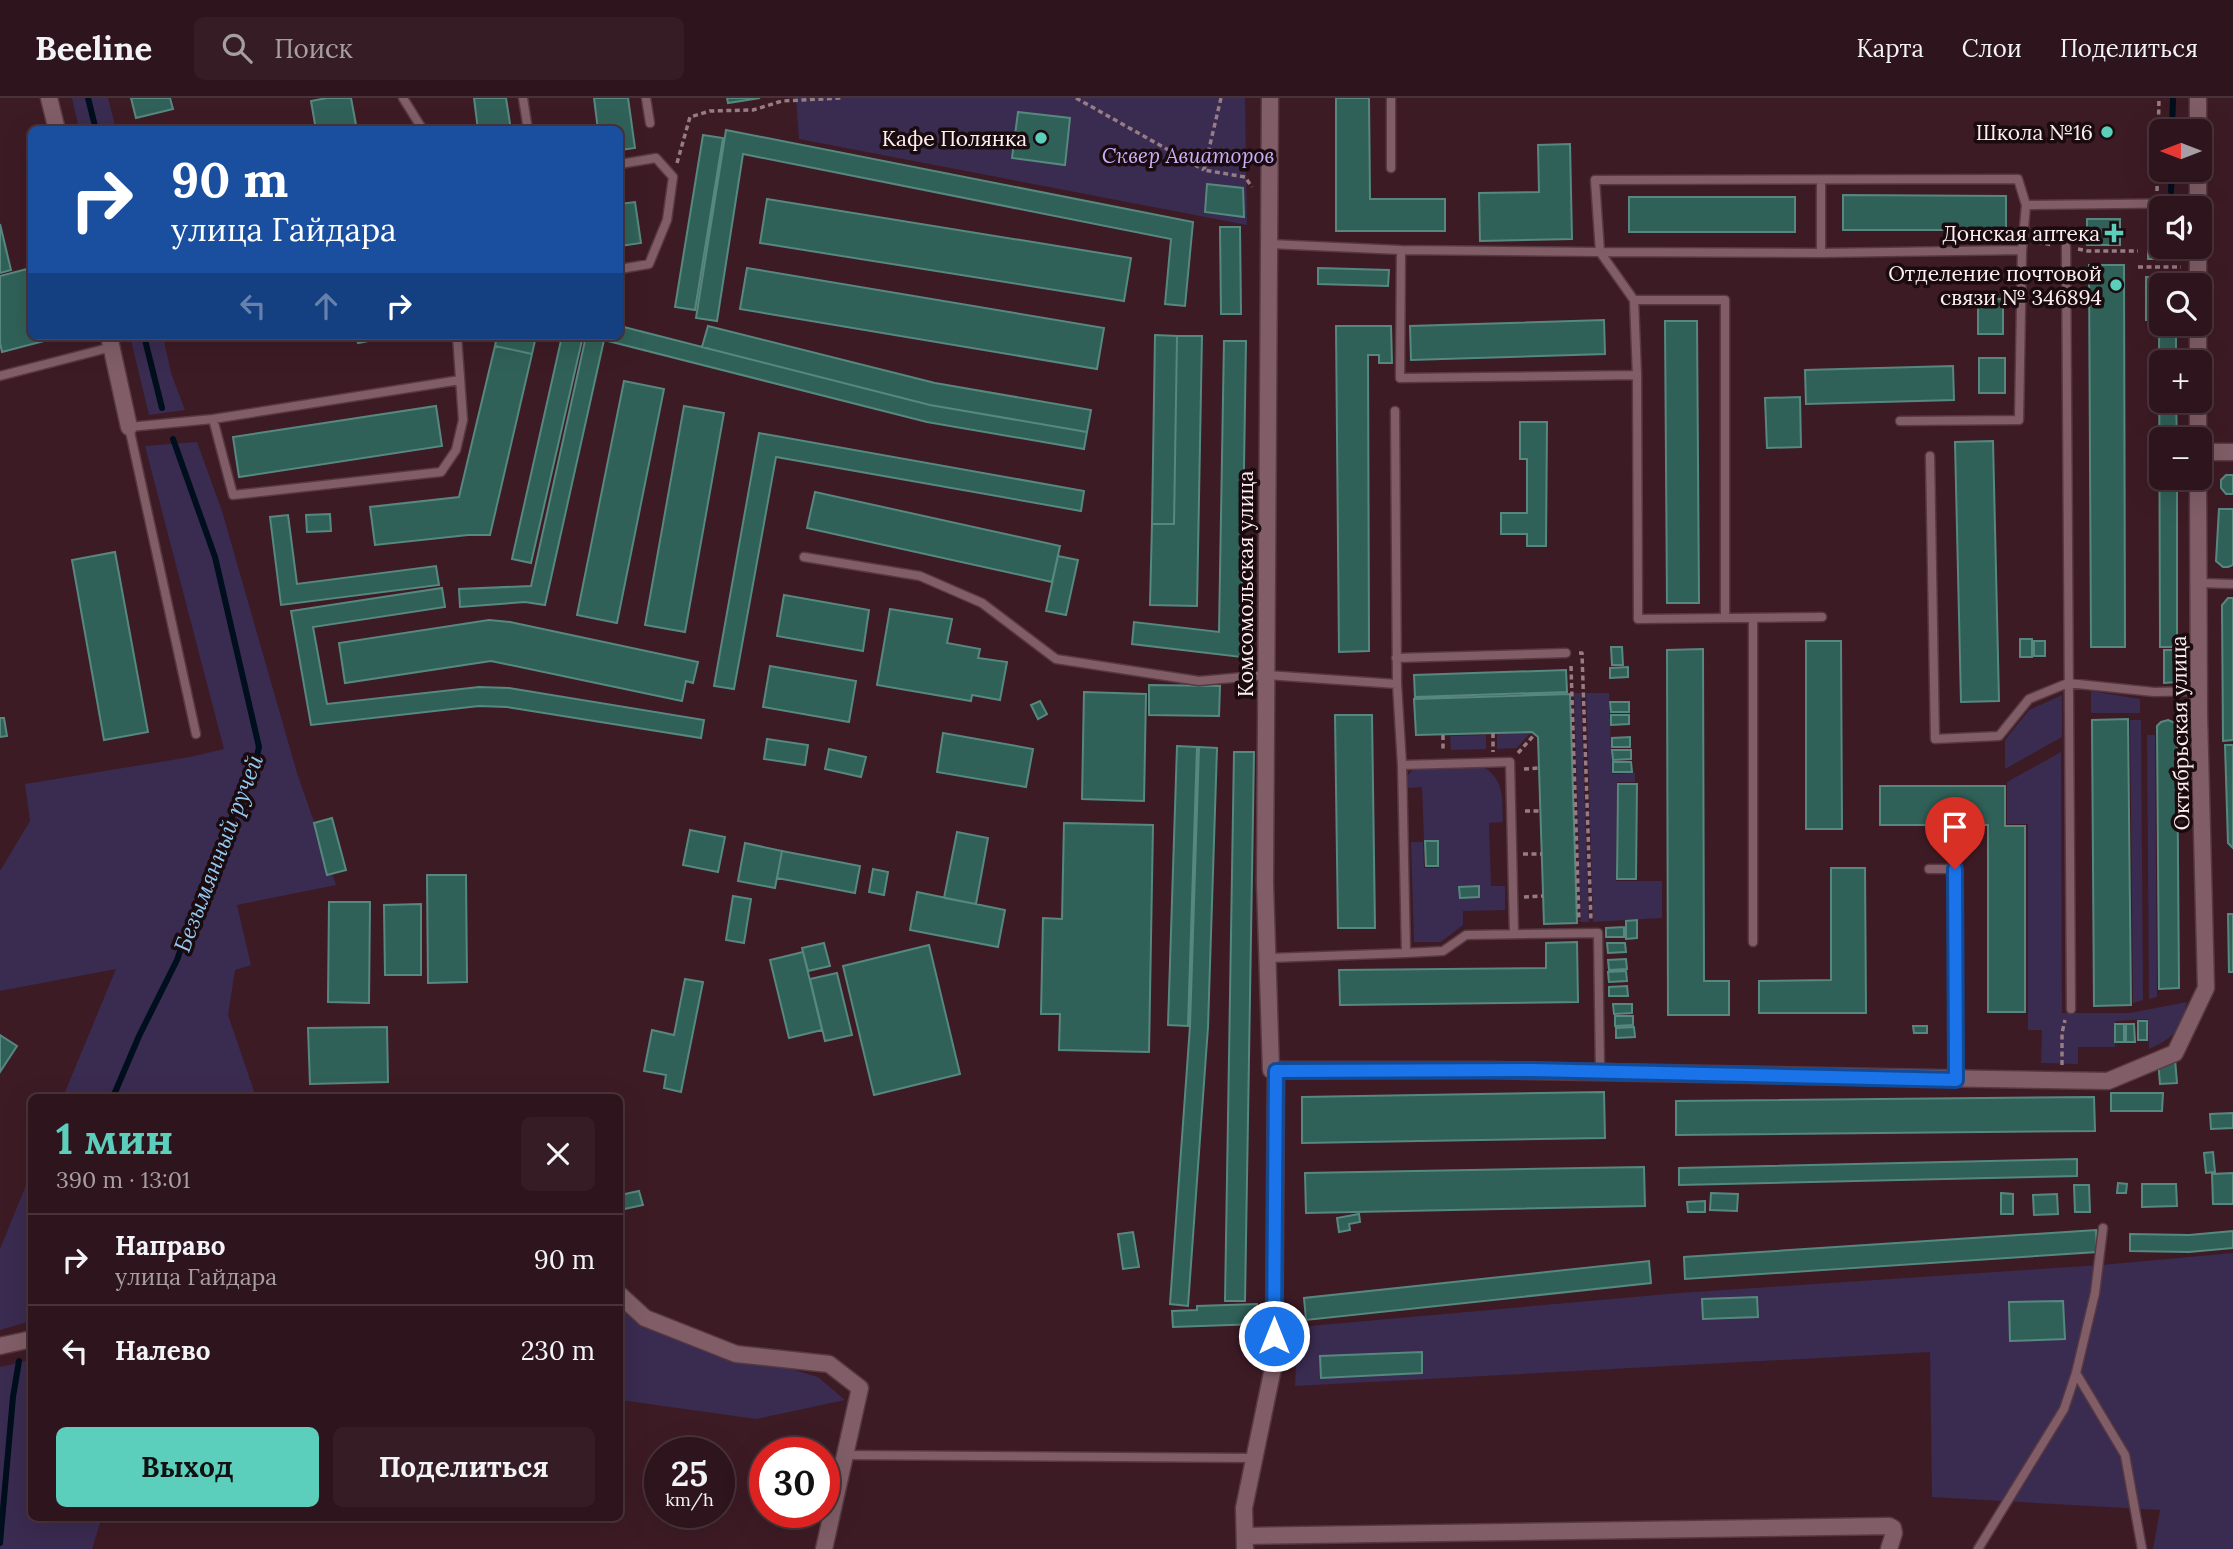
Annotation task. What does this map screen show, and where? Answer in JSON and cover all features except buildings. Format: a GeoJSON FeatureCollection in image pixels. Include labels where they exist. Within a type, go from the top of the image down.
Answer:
{"type":"FeatureCollection","features":[{"type":"Feature","properties":{"kind":"street"},"geometry":{"type":"LineString","coordinates":[[49,98],[56,126]]}},
{"type":"Feature","properties":{"kind":"street","name":"Комсомольская улица"},"geometry":{"type":"LineString","coordinates":[[1245,1543],[1244,1508],[1274,1363],[1273,1070],[1267,958],[1265,675],[1270,98]]}},
{"type":"Feature","properties":{"kind":"street"},"geometry":{"type":"LineString","coordinates":[[2198,98],[2198,119]]}},
{"type":"Feature","properties":{"kind":"street"},"geometry":{"type":"LineString","coordinates":[[110,341],[129,427]]}},
{"type":"Feature","properties":{"kind":"street"},"geometry":{"type":"LineString","coordinates":[[2212,452],[2233,452]]}},
{"type":"Feature","properties":{"kind":"street","name":"Октябрьская улица"},"geometry":{"type":"LineString","coordinates":[[2062,1081],[2108,1081],[2175,1053],[2206,988],[2199,691],[2198,490]]}},
{"type":"Feature","properties":{"kind":"street"},"geometry":{"type":"LineString","coordinates":[[1273,1070],[1600,1072],[2062,1081]]}},
{"type":"Feature","properties":{"kind":"street"},"geometry":{"type":"LineString","coordinates":[[623,1298],[645,1318],[736,1354],[829,1364],[860,1388],[824,1549]]}},
{"type":"Feature","properties":{"kind":"street"},"geometry":{"type":"LineString","coordinates":[[0,1346],[28,1340]]}},
{"type":"Feature","properties":{"kind":"street"},"geometry":{"type":"LineString","coordinates":[[1245,1543],[1889,1526],[1894,1533],[1889,1549]]}},
{"type":"Feature","properties":{"kind":"lane"},"geometry":{"type":"LineString","coordinates":[[403,98],[420,126]]}},
{"type":"Feature","properties":{"kind":"lane"},"geometry":{"type":"LineString","coordinates":[[523,98],[527,126]]}},
{"type":"Feature","properties":{"kind":"lane"},"geometry":{"type":"LineString","coordinates":[[646,98],[650,123]]}},
{"type":"Feature","properties":{"kind":"lane"},"geometry":{"type":"LineString","coordinates":[[1391,98],[1391,168]]}},
{"type":"Feature","properties":{"kind":"lane"},"geometry":{"type":"LineString","coordinates":[[623,164],[656,158],[673,177],[667,220],[649,264],[623,268]]}},
{"type":"Feature","properties":{"kind":"lane"},"geometry":{"type":"LineString","coordinates":[[1822,618],[1639,619],[1634,300],[1600,252],[1595,180],[2018,179],[2025,205],[2019,420],[1900,421]]}},
{"type":"Feature","properties":{"kind":"lane"},"geometry":{"type":"LineString","coordinates":[[1821,180],[1821,253]]}},
{"type":"Feature","properties":{"kind":"lane"},"geometry":{"type":"LineString","coordinates":[[2025,205],[2149,204]]}},
{"type":"Feature","properties":{"kind":"lane"},"geometry":{"type":"LineString","coordinates":[[1269,244],[1401,250],[1600,252],[2022,250]]}},
{"type":"Feature","properties":{"kind":"lane"},"geometry":{"type":"LineString","coordinates":[[2066,247],[2071,1009]]}},
{"type":"Feature","properties":{"kind":"lane"},"geometry":{"type":"LineString","coordinates":[[1401,250],[1400,378],[1637,374]]}},
{"type":"Feature","properties":{"kind":"lane"},"geometry":{"type":"LineString","coordinates":[[1634,300],[1726,300],[1725,618]]}},
{"type":"Feature","properties":{"kind":"lane"},"geometry":{"type":"LineString","coordinates":[[214,419],[233,495],[441,472],[456,450],[463,420],[457,340]]}},
{"type":"Feature","properties":{"kind":"lane"},"geometry":{"type":"LineString","coordinates":[[0,376],[110,341]]}},
{"type":"Feature","properties":{"kind":"lane"},"geometry":{"type":"LineString","coordinates":[[196,734],[129,427],[214,419],[460,380]]}},
{"type":"Feature","properties":{"kind":"lane"},"geometry":{"type":"LineString","coordinates":[[1395,411],[1396,658],[1402,765],[1406,953]]}},
{"type":"Feature","properties":{"kind":"lane"},"geometry":{"type":"LineString","coordinates":[[1930,456],[1935,739],[1999,736],[2029,699],[2068,683],[2154,692],[2199,691]]}},
{"type":"Feature","properties":{"kind":"lane"},"geometry":{"type":"LineString","coordinates":[[804,557],[920,576],[982,603],[1056,659],[1199,681],[1265,675],[1397,684]]}},
{"type":"Feature","properties":{"kind":"lane"},"geometry":{"type":"LineString","coordinates":[[2199,583],[2233,584]]}},
{"type":"Feature","properties":{"kind":"lane"},"geometry":{"type":"LineString","coordinates":[[1753,618],[1753,942]]}},
{"type":"Feature","properties":{"kind":"lane"},"geometry":{"type":"LineString","coordinates":[[1396,658],[1569,653]]}},
{"type":"Feature","properties":{"kind":"lane"},"geometry":{"type":"LineString","coordinates":[[1402,765],[1510,762],[1514,934]]}},
{"type":"Feature","properties":{"kind":"lane"},"geometry":{"type":"LineString","coordinates":[[1929,869],[1955,869],[1956,1080]]}},
{"type":"Feature","properties":{"kind":"lane"},"geometry":{"type":"LineString","coordinates":[[1267,958],[1443,951],[1466,935],[1598,933],[1600,1072]]}},
{"type":"Feature","properties":{"kind":"lane"},"geometry":{"type":"LineString","coordinates":[[1978,1549],[2064,1409],[2076,1373],[2095,1293],[2103,1228]]}},
{"type":"Feature","properties":{"kind":"lane"},"geometry":{"type":"LineString","coordinates":[[2076,1373],[2125,1455],[2142,1549]]}},
{"type":"Feature","properties":{"kind":"lane"},"geometry":{"type":"LineString","coordinates":[[845,1455],[1255,1458]]}},
{"type":"Feature","properties":{"kind":"path"},"geometry":{"type":"LineString","coordinates":[[673,177],[690,117],[710,111],[753,110],[782,102],[841,98]]}},
{"type":"Feature","properties":{"kind":"path"},"geometry":{"type":"LineString","coordinates":[[1076,98],[1204,170],[1245,177],[1269,210]]}},
{"type":"Feature","properties":{"kind":"path"},"geometry":{"type":"LineString","coordinates":[[1204,170],[1221,98]]}},
{"type":"Feature","properties":{"kind":"path"},"geometry":{"type":"LineString","coordinates":[[2157,196],[2159,98]]}},
{"type":"Feature","properties":{"kind":"path"},"geometry":{"type":"LineString","coordinates":[[2138,267],[2181,267]]}},
{"type":"Feature","properties":{"kind":"path"},"geometry":{"type":"LineString","coordinates":[[1569,653],[1580,933]]}},
{"type":"Feature","properties":{"kind":"path"},"geometry":{"type":"LineString","coordinates":[[1583,653],[1591,933]]}},
{"type":"Feature","properties":{"kind":"path"},"geometry":{"type":"LineString","coordinates":[[1510,762],[1535,734]]}},
{"type":"Feature","properties":{"kind":"path"},"geometry":{"type":"LineString","coordinates":[[2062,1081],[2062,1033],[2071,1009]]}},
{"type":"Feature","properties":{"kind":"green space"},"geometry":{"type":"Polygon","coordinates":[[[72,98],[108,98],[115,126],[78,126],[72,98]]]}},
{"type":"Feature","properties":{"kind":"green space","name":"Сквер Авиаторов"},"geometry":{"type":"Polygon","coordinates":[[[796,98],[1245,98],[1247,225],[799,139],[796,98]]]}},
{"type":"Feature","properties":{"kind":"green space"},"geometry":{"type":"Polygon","coordinates":[[[131,340],[164,340],[171,373],[185,410],[149,415],[131,340]]]}},
{"type":"Feature","properties":{"kind":"green space"},"geometry":{"type":"Polygon","coordinates":[[[197,442],[222,511],[297,773],[336,885],[237,905],[251,965],[235,970],[228,1015],[255,1094],[64,1094],[116,969],[0,991],[0,871],[30,821],[25,784],[224,749],[145,446],[197,442]]]}},
{"type":"Feature","properties":{"kind":"green space"},"geometry":{"type":"Polygon","coordinates":[[[2091,691],[2140,699],[2140,713],[2091,713],[2091,691]]]}},
{"type":"Feature","properties":{"kind":"green space"},"geometry":{"type":"Polygon","coordinates":[[[1574,693],[1581,693],[1589,922],[1581,922],[1574,693]]]}},
{"type":"Feature","properties":{"kind":"green space"},"geometry":{"type":"Polygon","coordinates":[[[1586,693],[1609,693],[1612,774],[1635,773],[1635,782],[1617,782],[1616,881],[1662,881],[1662,918],[1593,922],[1586,693]]]}},
{"type":"Feature","properties":{"kind":"green space"},"geometry":{"type":"Polygon","coordinates":[[[2062,695],[2062,737],[2005,769],[2005,740],[2029,710],[2062,695]]]}},
{"type":"Feature","properties":{"kind":"green space"},"geometry":{"type":"Polygon","coordinates":[[[2130,720],[2141,720],[2143,1000],[2133,1003],[2130,720]]]}},
{"type":"Feature","properties":{"kind":"green space"},"geometry":{"type":"Polygon","coordinates":[[[1530,733],[1517,748],[1497,749],[1497,734],[1530,733]]]}},
{"type":"Feature","properties":{"kind":"green space"},"geometry":{"type":"Polygon","coordinates":[[[1486,735],[1486,749],[1451,750],[1450,736],[1486,735]]]}},
{"type":"Feature","properties":{"kind":"green space"},"geometry":{"type":"Polygon","coordinates":[[[2147,735],[2155,735],[2157,997],[2149,999],[2147,735]]]}},
{"type":"Feature","properties":{"kind":"green space"},"geometry":{"type":"Polygon","coordinates":[[[2061,752],[2062,1013],[2130,1013],[2187,1002],[2176,1031],[2158,1045],[2149,1049],[2148,1019],[2115,1021],[2115,1047],[2078,1047],[2078,1064],[2041,1063],[2042,1030],[2028,1030],[2028,824],[2007,824],[2007,782],[2061,752]]]}},
{"type":"Feature","properties":{"kind":"green space"},"geometry":{"type":"Polygon","coordinates":[[[1484,767],[1496,778],[1502,798],[1503,822],[1489,823],[1491,886],[1505,886],[1505,910],[1463,911],[1463,925],[1441,942],[1414,942],[1411,842],[1423,842],[1424,868],[1439,868],[1438,841],[1424,841],[1422,787],[1408,788],[1407,776],[1414,769],[1484,767]]]}},
{"type":"Feature","properties":{"kind":"green space"},"geometry":{"type":"Polygon","coordinates":[[[28,1180],[28,1322],[0,1330],[0,1249],[28,1180]]]}},
{"type":"Feature","properties":{"kind":"green space"},"geometry":{"type":"Polygon","coordinates":[[[2233,1253],[2233,1549],[2153,1549],[2160,1510],[1932,1497],[1930,1352],[1295,1386],[1298,1327],[1679,1293],[2101,1265],[2233,1253]]]}},
{"type":"Feature","properties":{"kind":"green space"},"geometry":{"type":"Polygon","coordinates":[[[623,1305],[656,1330],[818,1377],[845,1400],[756,1419],[623,1400],[623,1305]]]}},
{"type":"Feature","properties":{"kind":"green space"},"geometry":{"type":"Polygon","coordinates":[[[28,1361],[28,1521],[101,1521],[92,1549],[0,1549],[0,1367],[28,1361]]]}},
{"type":"Feature","properties":{"kind":"waterway"},"geometry":{"type":"LineString","coordinates":[[88,98],[95,126]]}},
{"type":"Feature","properties":{"kind":"waterway"},"geometry":{"type":"LineString","coordinates":[[2172,119],[2173,98]]}},
{"type":"Feature","properties":{"kind":"waterway"},"geometry":{"type":"LineString","coordinates":[[2171,182],[2171,191]]}},
{"type":"Feature","properties":{"kind":"waterway"},"geometry":{"type":"LineString","coordinates":[[145,340],[162,408]]}},
{"type":"Feature","properties":{"kind":"waterway","name":"Безымянный ручей"},"geometry":{"type":"LineString","coordinates":[[114,1094],[139,1036],[177,960],[207,874],[255,765],[259,747],[215,557],[173,439]]}},
{"type":"Feature","properties":{"kind":"waterway","name":"Безымянный ручей"},"geometry":{"type":"LineString","coordinates":[[0,1543],[13,1397],[19,1361]]}},
{"type":"Feature","properties":{"kind":"place","name":"Школа №16"},"geometry":{"type":"Point","coordinates":[2107,132]}},
{"type":"Feature","properties":{"kind":"place","name":"Кафе Полянка"},"geometry":{"type":"Point","coordinates":[1041,138]}},
{"type":"Feature","properties":{"kind":"place","name":"Донская аптека"},"geometry":{"type":"Point","coordinates":[2114,233]}},
{"type":"Feature","properties":{"kind":"place","name":"Отделение почтовой связи № 346894"},"geometry":{"type":"Point","coordinates":[2116,285]}},
{"type":"Feature","properties":{"kind":"route"},"geometry":{"type":"LineString","coordinates":[[1274,1336],[1276,1071],[1532,1070],[1956,1080],[1955,869]]}}]}
